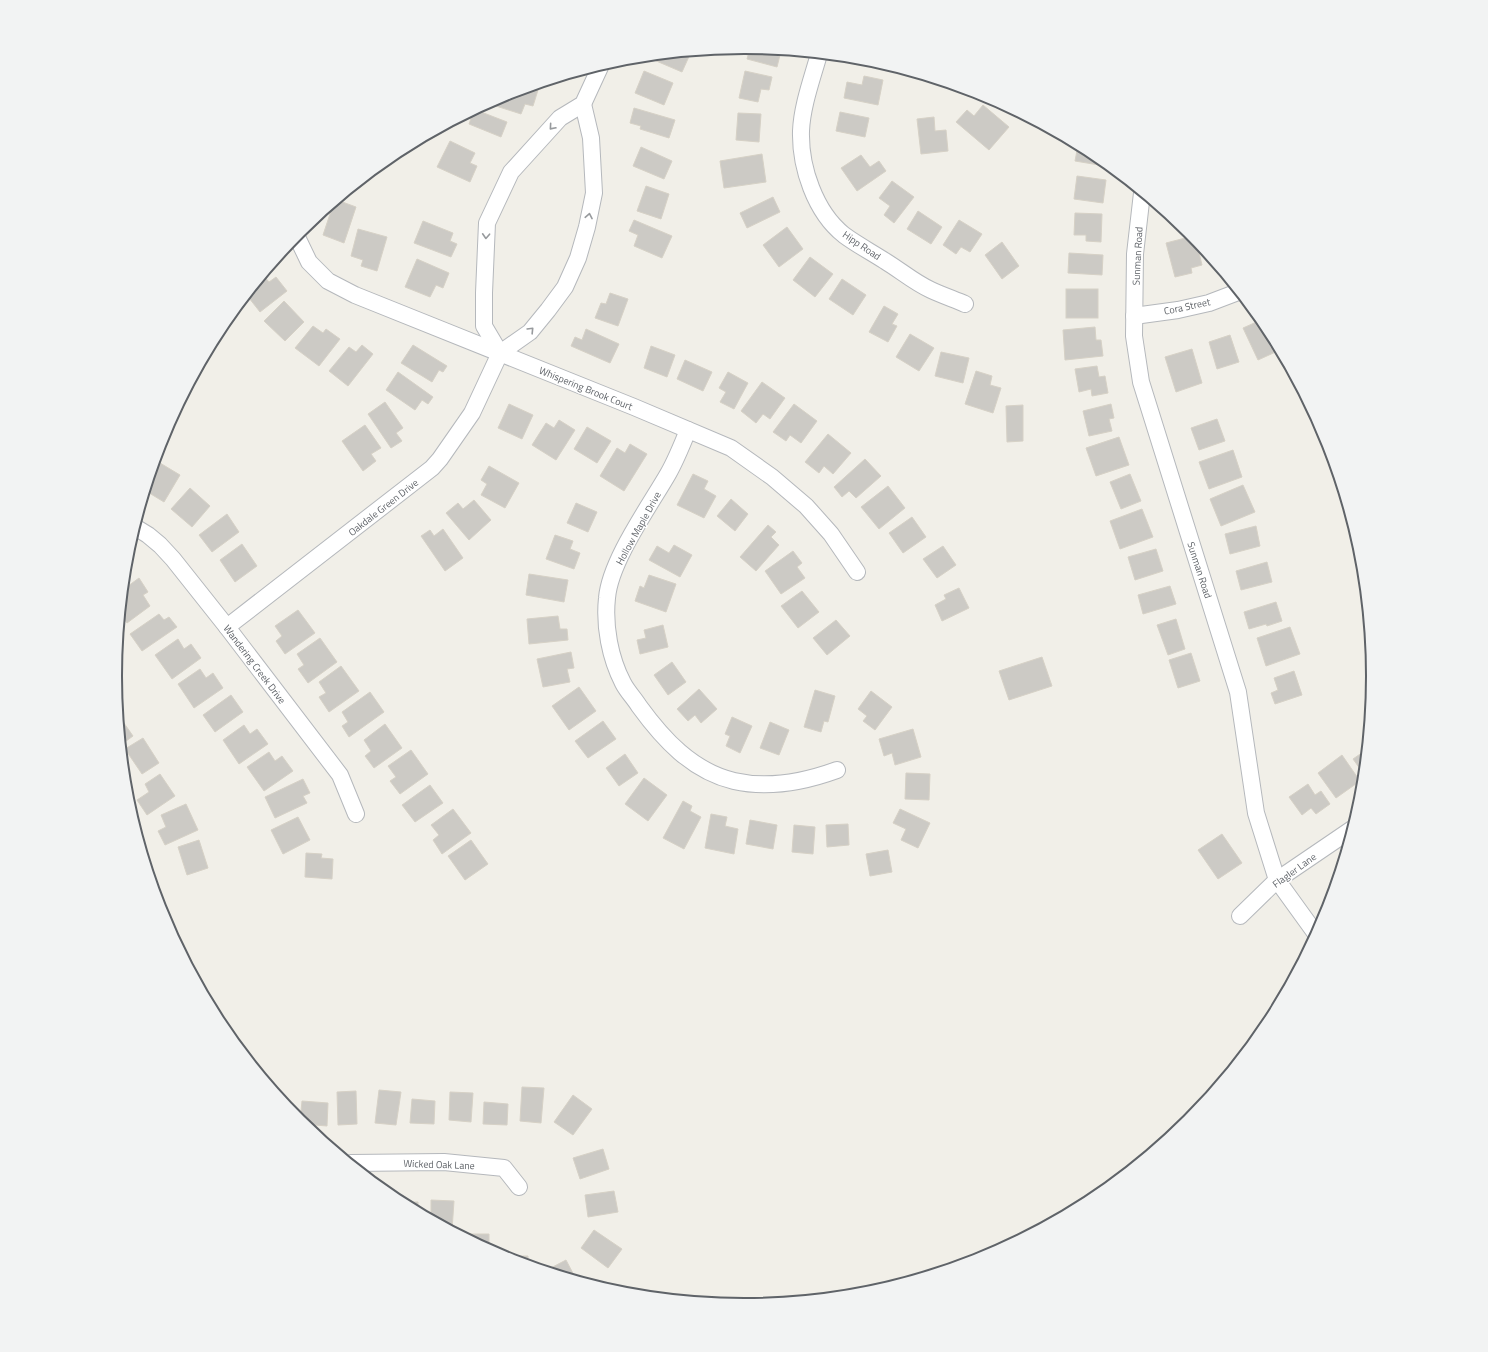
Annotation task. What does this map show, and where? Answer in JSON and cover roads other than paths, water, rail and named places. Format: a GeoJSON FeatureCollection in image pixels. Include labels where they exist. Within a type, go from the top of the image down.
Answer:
{"type":"FeatureCollection","features":[{"type":"Feature","properties":{"kind":"street","name":"Hipp Road"},"geometry":{"type":"LineString","coordinates":[[818,58],[805,108],[801,131],[802,153],[806,172],[811,189],[819,206],[843,234],[930,290],[965,304]]}},
{"type":"Feature","properties":{"kind":"street"},"geometry":{"type":"LineString","coordinates":[[500,353],[484,326],[487,223],[511,172],[560,118],[583,104],[598,72]]}},
{"type":"Feature","properties":{"kind":"street","name":"Oakdale Green Drive"},"geometry":{"type":"LineString","coordinates":[[227,627],[432,468],[472,413],[500,353],[530,332],[565,287],[578,258],[587,227],[594,193],[592,138],[583,104]]}},
{"type":"Feature","properties":{"kind":"street","name":"Sunman Road"},"geometry":{"type":"LineString","coordinates":[[1141,198],[1135,254],[1134,316],[1134,336],[1141,382],[1238,692],[1256,813],[1277,880],[1312,929]]}},
{"type":"Feature","properties":{"kind":"street","name":"Whispering Brook Court"},"geometry":{"type":"LineString","coordinates":[[299,241],[309,262],[328,281],[355,295],[634,407],[731,448],[772,477],[806,506],[831,534],[857,572]]}},
{"type":"Feature","properties":{"kind":"street","name":"Cora Street"},"geometry":{"type":"LineString","coordinates":[[1134,316],[1186,308],[1234,293]]}},
{"type":"Feature","properties":{"kind":"street","name":"Hollow Maple Drive"},"geometry":{"type":"LineString","coordinates":[[688,430],[669,472],[627,544],[614,571],[607,597],[606,622],[609,643],[623,684],[666,740],[686,758],[710,772],[733,781],[762,784],[791,783],[817,777],[837,770]]}},
{"type":"Feature","properties":{"kind":"street","name":"Wandering Creek Drive"},"geometry":{"type":"LineString","coordinates":[[140,530],[160,545],[227,627],[340,774],[356,814]]}},
{"type":"Feature","properties":{"kind":"street","name":"Flagler Lane"},"geometry":{"type":"LineString","coordinates":[[1240,916],[1277,880],[1346,833]]}},
{"type":"Feature","properties":{"kind":"street","name":"Wicked Oak Lane"},"geometry":{"type":"LineString","coordinates":[[357,1163],[444,1162],[504,1168],[519,1187]]}}]}
